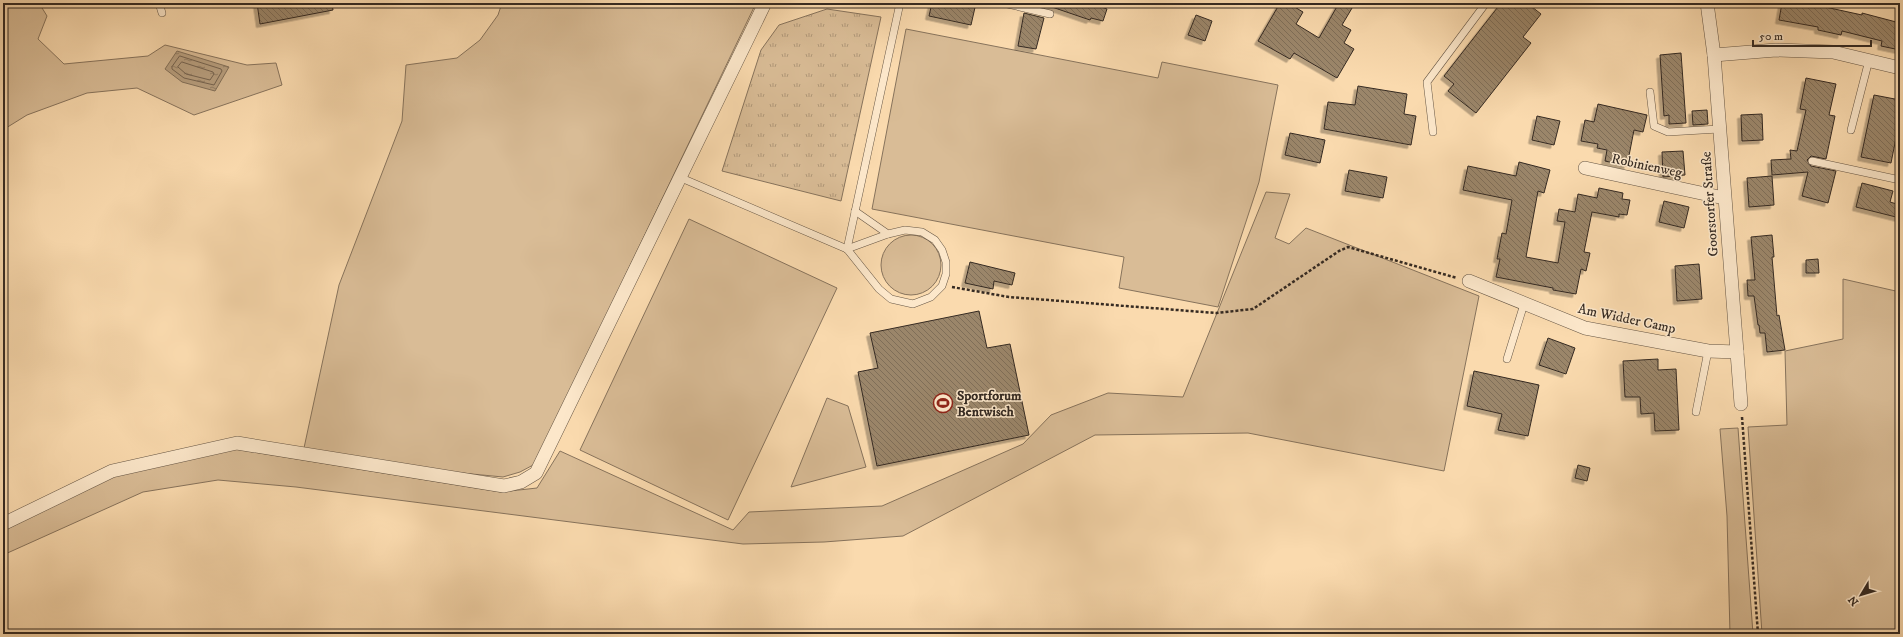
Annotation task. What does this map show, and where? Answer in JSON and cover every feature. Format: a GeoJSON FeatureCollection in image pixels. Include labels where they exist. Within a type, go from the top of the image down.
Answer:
{"type":"FeatureCollection","features":[{"type":"Feature","properties":{"kind":"street"},"geometry":{"type":"LineString","coordinates":[[3,524],[112,471],[237,443],[504,486],[521,482],[536,473],[765,3]]}},
{"type":"Feature","properties":{"kind":"street","name":"Goorstorfer Straße"},"geometry":{"type":"LineString","coordinates":[[1707,3],[1714,55],[1741,404]]}},
{"type":"Feature","properties":{"kind":"street"},"geometry":{"type":"LineString","coordinates":[[1714,55],[1776,50],[1833,52],[1900,68]]}},
{"type":"Feature","properties":{"kind":"street","name":"Robinienweg"},"geometry":{"type":"LineString","coordinates":[[1585,168],[1724,198]]}},
{"type":"Feature","properties":{"kind":"street","name":"Am Widder Camp"},"geometry":{"type":"LineString","coordinates":[[1469,281],[1585,328],[1708,351],[1737,352]]}},
{"type":"Feature","properties":{"kind":"lane"},"geometry":{"type":"LineString","coordinates":[[159,3],[162,13]]}},
{"type":"Feature","properties":{"kind":"lane"},"geometry":{"type":"LineString","coordinates":[[847,249],[900,3]]}},
{"type":"Feature","properties":{"kind":"lane"},"geometry":{"type":"LineString","coordinates":[[1003,3],[1050,14]]}},
{"type":"Feature","properties":{"kind":"lane"},"geometry":{"type":"LineString","coordinates":[[1433,132],[1427,82],[1486,3]]}},
{"type":"Feature","properties":{"kind":"lane"},"geometry":{"type":"LineString","coordinates":[[1851,130],[1869,60]]}},
{"type":"Feature","properties":{"kind":"lane"},"geometry":{"type":"LineString","coordinates":[[1650,92],[1654,126],[1668,132],[1719,129]]}},
{"type":"Feature","properties":{"kind":"lane"},"geometry":{"type":"LineString","coordinates":[[1812,161],[1900,180]]}},
{"type":"Feature","properties":{"kind":"lane"},"geometry":{"type":"LineString","coordinates":[[679,177],[847,249],[879,289],[890,299],[913,304],[931,298],[942,286],[946,274],[946,262],[942,250],[934,240],[922,232],[905,230],[888,234],[847,249]]}},
{"type":"Feature","properties":{"kind":"lane"},"geometry":{"type":"LineString","coordinates":[[855,211],[888,234]]}},
{"type":"Feature","properties":{"kind":"lane"},"geometry":{"type":"LineString","coordinates":[[1507,360],[1524,304]]}},
{"type":"Feature","properties":{"kind":"lane"},"geometry":{"type":"LineString","coordinates":[[1696,412],[1708,351]]}},
{"type":"Feature","properties":{"kind":"path"},"geometry":{"type":"LineString","coordinates":[[942,286],[1009,297],[1216,313],[1253,309],[1338,251],[1348,247],[1469,281]]}},
{"type":"Feature","properties":{"kind":"path"},"geometry":{"type":"LineString","coordinates":[[1741,404],[1758,634]]}},
{"type":"Feature","properties":{"kind":"green space"},"geometry":{"type":"Polygon","coordinates":[[[3,3],[39,3],[47,16],[38,39],[64,64],[148,56],[165,45],[247,65],[276,63],[282,85],[194,115],[137,88],[87,93],[27,115],[6,128],[3,126],[3,3]]]}},
{"type":"Feature","properties":{"kind":"green space"},"geometry":{"type":"Polygon","coordinates":[[[502,3],[756,3],[535,464],[520,472],[503,477],[441,471],[304,448],[339,285],[402,121],[406,65],[457,58],[480,40],[498,15],[502,3]]]}},
{"type":"Feature","properties":{"kind":"green space"},"geometry":{"type":"Polygon","coordinates":[[[827,9],[881,17],[841,201],[722,171],[761,50],[779,25],[827,9]]]}},
{"type":"Feature","properties":{"kind":"green space"},"geometry":{"type":"Polygon","coordinates":[[[906,29],[1158,78],[1162,62],[1278,85],[1259,182],[1218,307],[1119,288],[1124,257],[872,209],[906,29]]]}},
{"type":"Feature","properties":{"kind":"green space"},"geometry":{"type":"Polygon","coordinates":[[[1266,192],[1290,194],[1275,238],[1289,244],[1306,228],[1479,296],[1444,471],[1248,433],[1095,435],[903,536],[824,542],[743,544],[296,487],[218,480],[143,492],[3,555],[3,530],[116,475],[235,449],[501,492],[537,488],[560,451],[733,530],[749,512],[882,506],[1023,444],[1051,415],[1108,393],[1183,397],[1266,192]]]}},
{"type":"Feature","properties":{"kind":"green space"},"geometry":{"type":"Polygon","coordinates":[[[689,219],[837,288],[728,520],[580,450],[689,219]]]}},
{"type":"Feature","properties":{"kind":"green space"},"geometry":{"type":"Polygon","coordinates":[[[911,235],[923,237],[936,248],[939,253],[941,265],[939,277],[928,290],[923,293],[911,295],[899,293],[886,282],[883,277],[881,265],[883,253],[894,240],[899,237],[911,235]]]}},
{"type":"Feature","properties":{"kind":"green space"},"geometry":{"type":"Polygon","coordinates":[[[1843,279],[1900,292],[1900,634],[1762,634],[1748,427],[1787,425],[1785,351],[1843,339],[1843,279]]]}},
{"type":"Feature","properties":{"kind":"green space"},"geometry":{"type":"Polygon","coordinates":[[[827,398],[848,406],[866,467],[791,487],[827,398]]]}},
{"type":"Feature","properties":{"kind":"green space"},"geometry":{"type":"Polygon","coordinates":[[[1738,428],[1753,634],[1730,634],[1727,516],[1720,429],[1738,428]]]}},
{"type":"Feature","properties":{"kind":"water"},"geometry":{"type":"Polygon","coordinates":[[[177,51],[229,67],[215,91],[182,82],[165,69],[177,51]]]}},
{"type":"Feature","properties":{"kind":"building"},"geometry":{"type":"Polygon","coordinates":[[[257,3],[332,3],[333,10],[260,24],[257,3]]]}},
{"type":"Feature","properties":{"kind":"building"},"geometry":{"type":"Polygon","coordinates":[[[932,3],[976,3],[971,25],[929,16],[932,3]]]}},
{"type":"Feature","properties":{"kind":"building"},"geometry":{"type":"Polygon","coordinates":[[[1026,3],[1046,3],[1045,8],[1026,3]]]}},
{"type":"Feature","properties":{"kind":"building"},"geometry":{"type":"Polygon","coordinates":[[[1046,3],[1090,3],[1107,9],[1103,21],[1091,18],[1090,20],[1046,5],[1046,3]]]}},
{"type":"Feature","properties":{"kind":"building"},"geometry":{"type":"Polygon","coordinates":[[[1280,3],[1288,3],[1303,12],[1296,24],[1319,38],[1339,3],[1355,3],[1342,25],[1351,30],[1344,43],[1354,49],[1337,78],[1294,53],[1290,59],[1258,41],[1280,3]]]}},
{"type":"Feature","properties":{"kind":"building"},"geometry":{"type":"Polygon","coordinates":[[[1501,3],[1527,3],[1541,14],[1523,37],[1531,43],[1476,113],[1448,91],[1454,84],[1444,76],[1501,3]]]}},
{"type":"Feature","properties":{"kind":"building"},"geometry":{"type":"Polygon","coordinates":[[[1782,3],[1807,3],[1862,15],[1862,13],[1900,23],[1900,50],[1881,46],[1882,41],[1842,31],[1841,35],[1818,30],[1818,27],[1779,20],[1782,3]]]}},
{"type":"Feature","properties":{"kind":"building"},"geometry":{"type":"Polygon","coordinates":[[[1024,13],[1044,18],[1036,49],[1018,46],[1024,13]]]}},
{"type":"Feature","properties":{"kind":"building"},"geometry":{"type":"Polygon","coordinates":[[[1196,15],[1212,21],[1205,41],[1188,35],[1196,15]]]}},
{"type":"Feature","properties":{"kind":"building"},"geometry":{"type":"Polygon","coordinates":[[[1681,53],[1686,123],[1669,124],[1669,115],[1664,116],[1660,55],[1681,53]]]}},
{"type":"Feature","properties":{"kind":"building"},"geometry":{"type":"Polygon","coordinates":[[[1806,78],[1836,84],[1829,115],[1835,116],[1826,159],[1811,156],[1807,160],[1811,166],[1836,171],[1828,203],[1802,196],[1808,172],[1772,175],[1771,160],[1791,159],[1790,150],[1797,151],[1806,110],[1800,109],[1806,78]]]}},
{"type":"Feature","properties":{"kind":"building"},"geometry":{"type":"Polygon","coordinates":[[[1358,86],[1407,94],[1404,114],[1416,116],[1411,145],[1324,129],[1328,102],[1355,105],[1358,86]]]}},
{"type":"Feature","properties":{"kind":"building"},"geometry":{"type":"Polygon","coordinates":[[[1874,95],[1900,100],[1900,118],[1891,163],[1861,157],[1874,95]]]}},
{"type":"Feature","properties":{"kind":"building"},"geometry":{"type":"Polygon","coordinates":[[[1598,104],[1647,115],[1643,132],[1634,130],[1627,166],[1605,161],[1607,150],[1597,148],[1598,144],[1581,141],[1585,120],[1594,122],[1598,104]]]}},
{"type":"Feature","properties":{"kind":"building"},"geometry":{"type":"Polygon","coordinates":[[[1707,110],[1708,124],[1693,125],[1692,111],[1707,110]]]}},
{"type":"Feature","properties":{"kind":"building"},"geometry":{"type":"Polygon","coordinates":[[[1762,114],[1763,140],[1742,141],[1741,115],[1762,114]]]}},
{"type":"Feature","properties":{"kind":"building"},"geometry":{"type":"Polygon","coordinates":[[[1537,116],[1560,121],[1554,145],[1532,140],[1537,116]]]}},
{"type":"Feature","properties":{"kind":"building"},"geometry":{"type":"Polygon","coordinates":[[[1290,133],[1325,140],[1320,163],[1285,155],[1290,133]]]}},
{"type":"Feature","properties":{"kind":"building"},"geometry":{"type":"Polygon","coordinates":[[[1683,151],[1685,175],[1663,177],[1662,152],[1683,151]]]}},
{"type":"Feature","properties":{"kind":"building"},"geometry":{"type":"Polygon","coordinates":[[[1519,162],[1550,170],[1544,193],[1538,191],[1526,257],[1558,263],[1565,222],[1557,221],[1559,209],[1575,212],[1578,194],[1597,198],[1599,188],[1623,193],[1622,199],[1630,200],[1627,215],[1619,214],[1619,217],[1592,212],[1584,252],[1590,253],[1586,271],[1581,269],[1576,294],[1496,277],[1500,259],[1497,259],[1502,233],[1506,234],[1512,200],[1463,190],[1468,166],[1516,176],[1519,162]]]}},
{"type":"Feature","properties":{"kind":"building"},"geometry":{"type":"Polygon","coordinates":[[[1349,170],[1387,177],[1383,198],[1345,191],[1349,170]]]}},
{"type":"Feature","properties":{"kind":"building"},"geometry":{"type":"Polygon","coordinates":[[[1772,176],[1774,205],[1749,207],[1747,178],[1772,176]]]}},
{"type":"Feature","properties":{"kind":"building"},"geometry":{"type":"Polygon","coordinates":[[[1862,183],[1893,191],[1890,202],[1900,205],[1900,218],[1856,207],[1862,183]]]}},
{"type":"Feature","properties":{"kind":"building"},"geometry":{"type":"Polygon","coordinates":[[[1664,201],[1689,207],[1684,228],[1659,222],[1664,201]]]}},
{"type":"Feature","properties":{"kind":"building"},"geometry":{"type":"Polygon","coordinates":[[[1772,235],[1774,257],[1772,257],[1777,316],[1779,315],[1785,350],[1767,352],[1765,333],[1760,333],[1758,325],[1754,296],[1748,296],[1747,280],[1755,280],[1751,237],[1772,235]]]}},
{"type":"Feature","properties":{"kind":"building"},"geometry":{"type":"Polygon","coordinates":[[[1818,259],[1819,273],[1806,273],[1806,260],[1818,259]]]}},
{"type":"Feature","properties":{"kind":"building"},"geometry":{"type":"Polygon","coordinates":[[[970,262],[1015,273],[1012,285],[994,281],[993,289],[965,283],[970,262]]]}},
{"type":"Feature","properties":{"kind":"building"},"geometry":{"type":"Polygon","coordinates":[[[1699,264],[1702,299],[1677,301],[1675,266],[1699,264]]]}},
{"type":"Feature","properties":{"kind":"building","name":"Sportforum Bentwisch"},"geometry":{"type":"Polygon","coordinates":[[[979,311],[987,348],[1010,344],[1029,435],[877,466],[858,372],[878,368],[870,333],[979,311]]]}},
{"type":"Feature","properties":{"kind":"building"},"geometry":{"type":"Polygon","coordinates":[[[1548,338],[1575,348],[1566,374],[1539,365],[1548,338]]]}},
{"type":"Feature","properties":{"kind":"building"},"geometry":{"type":"Polygon","coordinates":[[[1658,359],[1658,370],[1676,369],[1679,430],[1655,431],[1654,413],[1641,414],[1640,397],[1625,397],[1623,361],[1658,359]]]}},
{"type":"Feature","properties":{"kind":"building"},"geometry":{"type":"Polygon","coordinates":[[[1474,371],[1539,385],[1528,436],[1498,430],[1502,414],[1467,406],[1474,371]]]}},
{"type":"Feature","properties":{"kind":"building"},"geometry":{"type":"Polygon","coordinates":[[[1578,465],[1590,468],[1587,481],[1575,478],[1578,465]]]}},
{"type":"Feature","properties":{"kind":"place","name":"Sportforum Bentwisch"},"geometry":{"type":"Point","coordinates":[943,403]}}]}
